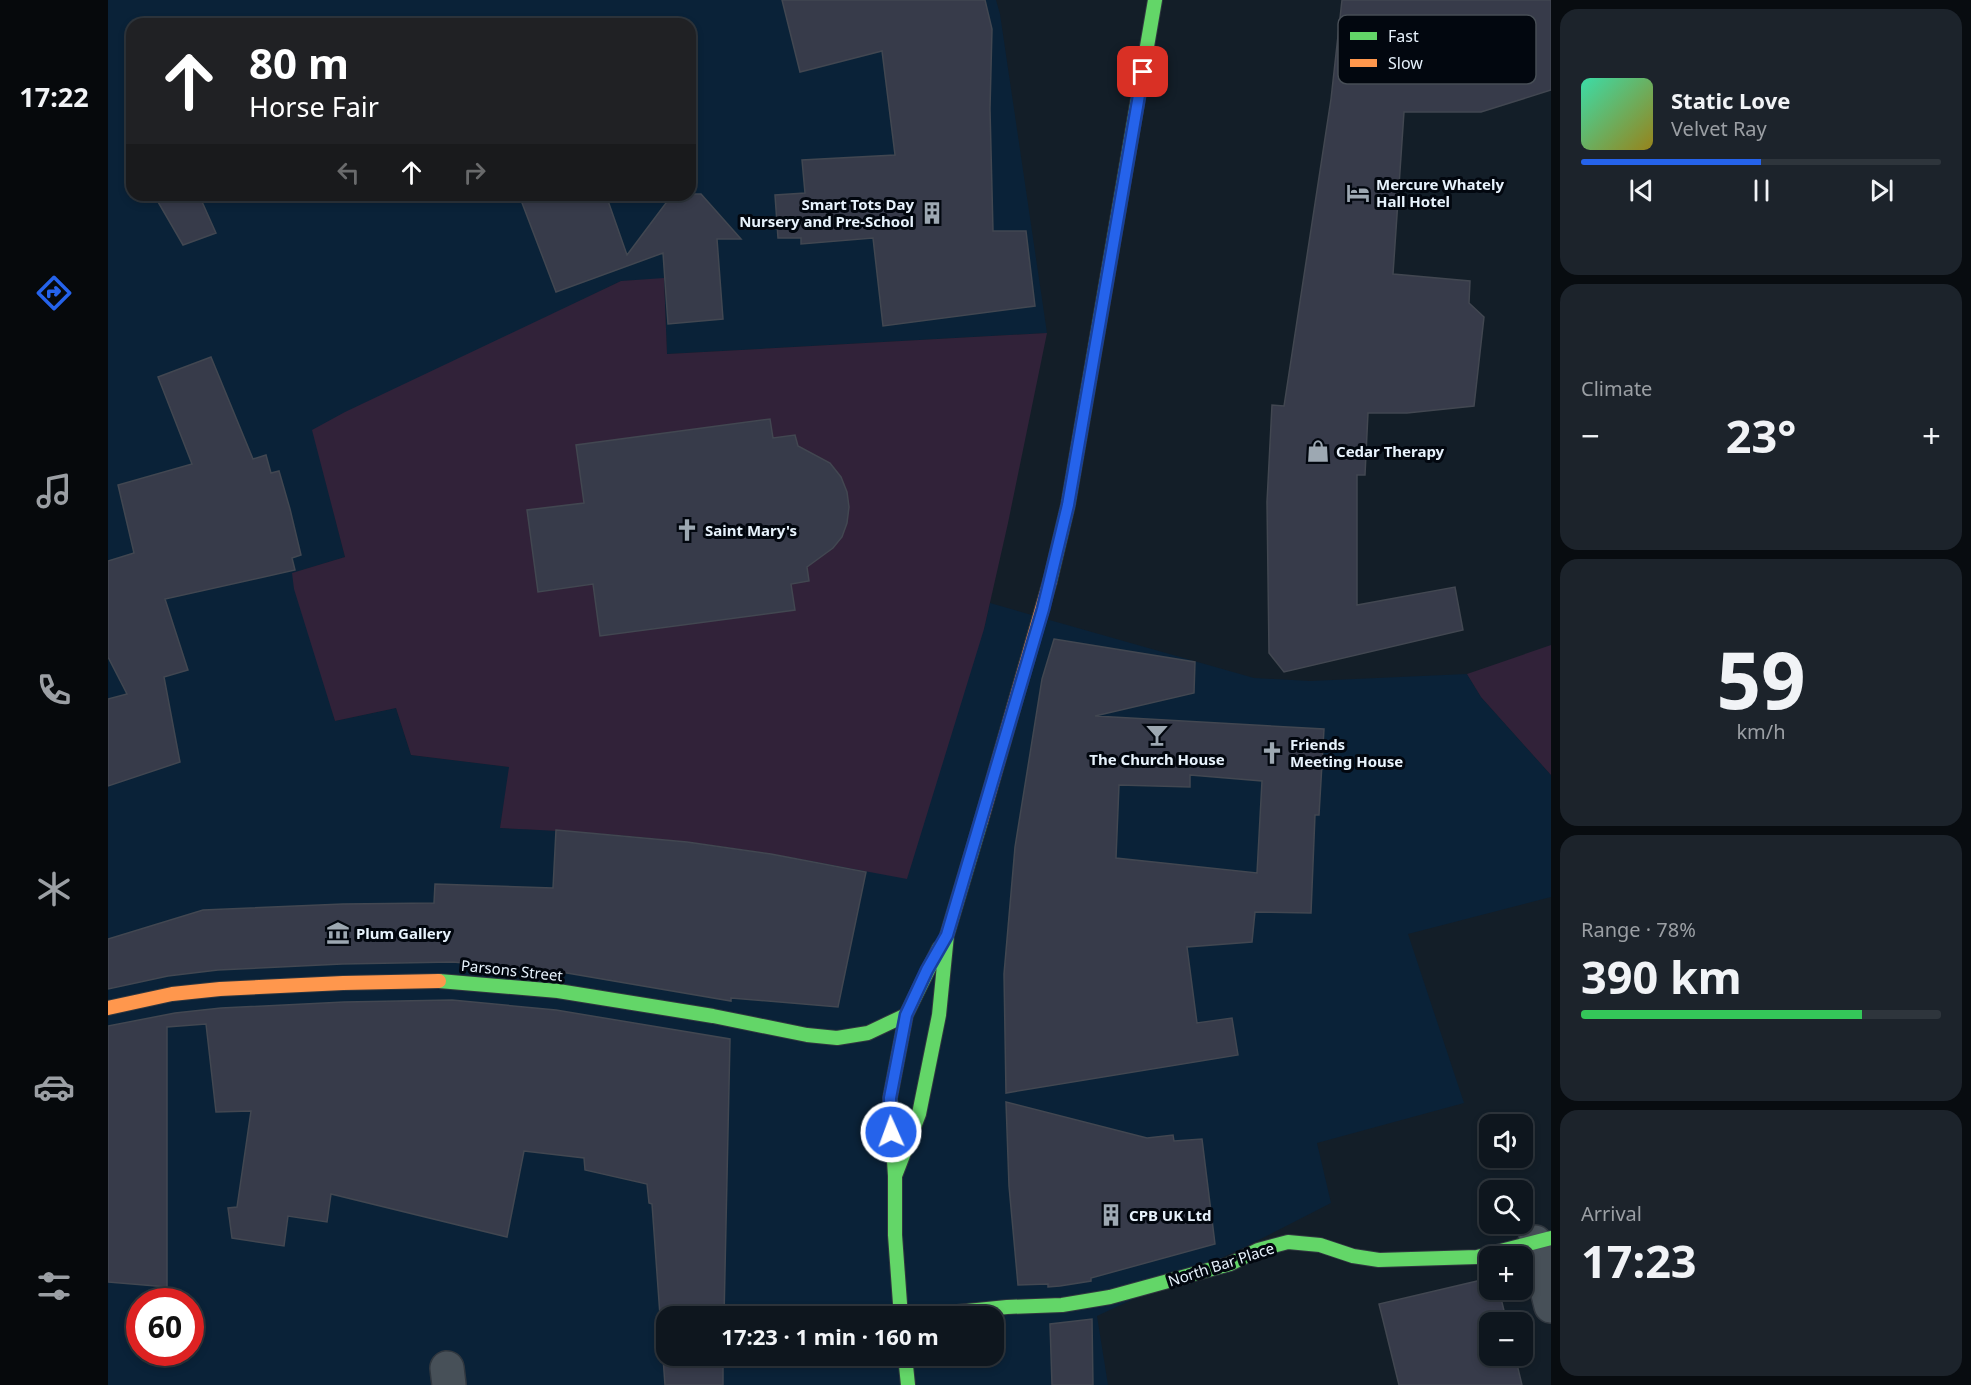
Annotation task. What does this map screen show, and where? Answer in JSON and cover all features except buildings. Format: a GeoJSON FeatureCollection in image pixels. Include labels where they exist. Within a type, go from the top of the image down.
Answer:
{"type":"FeatureCollection","features":[{"type":"Feature","properties":{"kind":"main road"},"geometry":{"type":"LineString","coordinates":[[895,1176],[919,1114],[939,1015],[947,935],[1043,609],[1068,505],[1155,0]]}},
{"type":"Feature","properties":{"kind":"main road"},"geometry":{"type":"LineString","coordinates":[[900,1306],[890,1098],[906,1015],[927,970],[947,935]]}},
{"type":"Feature","properties":{"kind":"main road","name":"Parsons Street"},"geometry":{"type":"LineString","coordinates":[[108,1008],[172,994],[220,989],[453,981],[558,991],[713,1016],[807,1035],[837,1038],[868,1033],[906,1015]]}},
{"type":"Feature","properties":{"kind":"main road","name":"North Bar Place"},"geometry":{"type":"LineString","coordinates":[[1004,1307],[1062,1305],[1110,1297],[1230,1264],[1258,1250],[1288,1242],[1320,1245],[1353,1256],[1379,1260],[1477,1257],[1543,1240]]}},
{"type":"Feature","properties":{"kind":"main road"},"geometry":{"type":"LineString","coordinates":[[906,1366],[908,1385]]}},
{"type":"Feature","properties":{"kind":"street","name":"North Bar Place"},"geometry":{"type":"LineString","coordinates":[[1543,1240],[1551,1306]]}},
{"type":"Feature","properties":{"kind":"shaded area"},"geometry":{"type":"Polygon","coordinates":[[[108,0],[996,0],[1000,14],[1047,333],[667,354],[664,279],[621,281],[313,430],[345,557],[293,573],[335,721],[396,708],[411,755],[510,767],[500,828],[586,832],[687,842],[771,854],[984,629],[990,603],[1254,678],[1310,681],[1467,674],[1481,697],[1551,775],[1551,897],[1408,934],[1464,1103],[1317,1143],[1331,1203],[1245,1247],[1097,1316],[1108,1385],[108,1385],[108,0]]]}},
{"type":"Feature","properties":{"kind":"shaded area"},"geometry":{"type":"Polygon","coordinates":[[[664,278],[667,354],[1047,333],[984,629],[907,879],[714,845],[616,835],[500,828],[509,767],[411,755],[396,708],[335,721],[294,589],[292,573],[345,557],[312,430],[345,412],[621,281],[664,278]]]}},
{"type":"Feature","properties":{"kind":"shaded area"},"geometry":{"type":"Polygon","coordinates":[[[1551,645],[1551,775],[1481,697],[1467,674],[1551,645]]]}},
{"type":"Feature","properties":{"kind":"traffic: fast"},"geometry":{"type":"LineString","coordinates":[[1050,581],[1068,505],[1155,0]]}},
{"type":"Feature","properties":{"kind":"traffic: fast"},"geometry":{"type":"LineString","coordinates":[[895,1176],[919,1114],[939,1015],[947,935],[981,821]]}},
{"type":"Feature","properties":{"kind":"traffic: fast"},"geometry":{"type":"LineString","coordinates":[[900,1306],[890,1098],[906,1015],[939,948]]}},
{"type":"Feature","properties":{"kind":"traffic: fast"},"geometry":{"type":"LineString","coordinates":[[439,981],[558,991],[713,1016],[807,1035],[837,1038],[868,1033],[906,1015]]}},
{"type":"Feature","properties":{"kind":"traffic: fast"},"geometry":{"type":"LineString","coordinates":[[1004,1307],[1062,1305],[1110,1297],[1230,1264],[1258,1250],[1288,1242],[1320,1245],[1353,1256],[1379,1260],[1477,1257],[1551,1238]]}},
{"type":"Feature","properties":{"kind":"traffic: fast"},"geometry":{"type":"LineString","coordinates":[[906,1366],[908,1385]]}},
{"type":"Feature","properties":{"kind":"traffic: slow"},"geometry":{"type":"LineString","coordinates":[[981,821],[1050,581]]}},
{"type":"Feature","properties":{"kind":"traffic: slow"},"geometry":{"type":"LineString","coordinates":[[108,1008],[172,994],[220,989],[439,981]]}},
{"type":"Feature","properties":{"kind":"place","name":"Mercure Whately Hall Hotel"},"geometry":{"type":"Point","coordinates":[1358,193]}},
{"type":"Feature","properties":{"kind":"place","name":"Smart Tots Day Nursery and Pre-School"},"geometry":{"type":"Point","coordinates":[932,213]}},
{"type":"Feature","properties":{"kind":"place","name":"Cedar Therapy"},"geometry":{"type":"Point","coordinates":[1318,451]}},
{"type":"Feature","properties":{"kind":"place","name":"Saint Mary's"},"geometry":{"type":"Point","coordinates":[687,530]}},
{"type":"Feature","properties":{"kind":"place","name":"The Church House"},"geometry":{"type":"Point","coordinates":[1157,735]}},
{"type":"Feature","properties":{"kind":"place","name":"Friends Meeting House"},"geometry":{"type":"Point","coordinates":[1272,753]}},
{"type":"Feature","properties":{"kind":"place","name":"Plum Gallery"},"geometry":{"type":"Point","coordinates":[338,933]}},
{"type":"Feature","properties":{"kind":"place","name":"CPB UK Ltd"},"geometry":{"type":"Point","coordinates":[1111,1215]}},
{"type":"Feature","properties":{"kind":"route"},"geometry":{"type":"LineString","coordinates":[[891,1132],[890,1098],[906,1015],[927,970],[947,935],[1043,609],[1068,505],[1143,72]]}}]}
